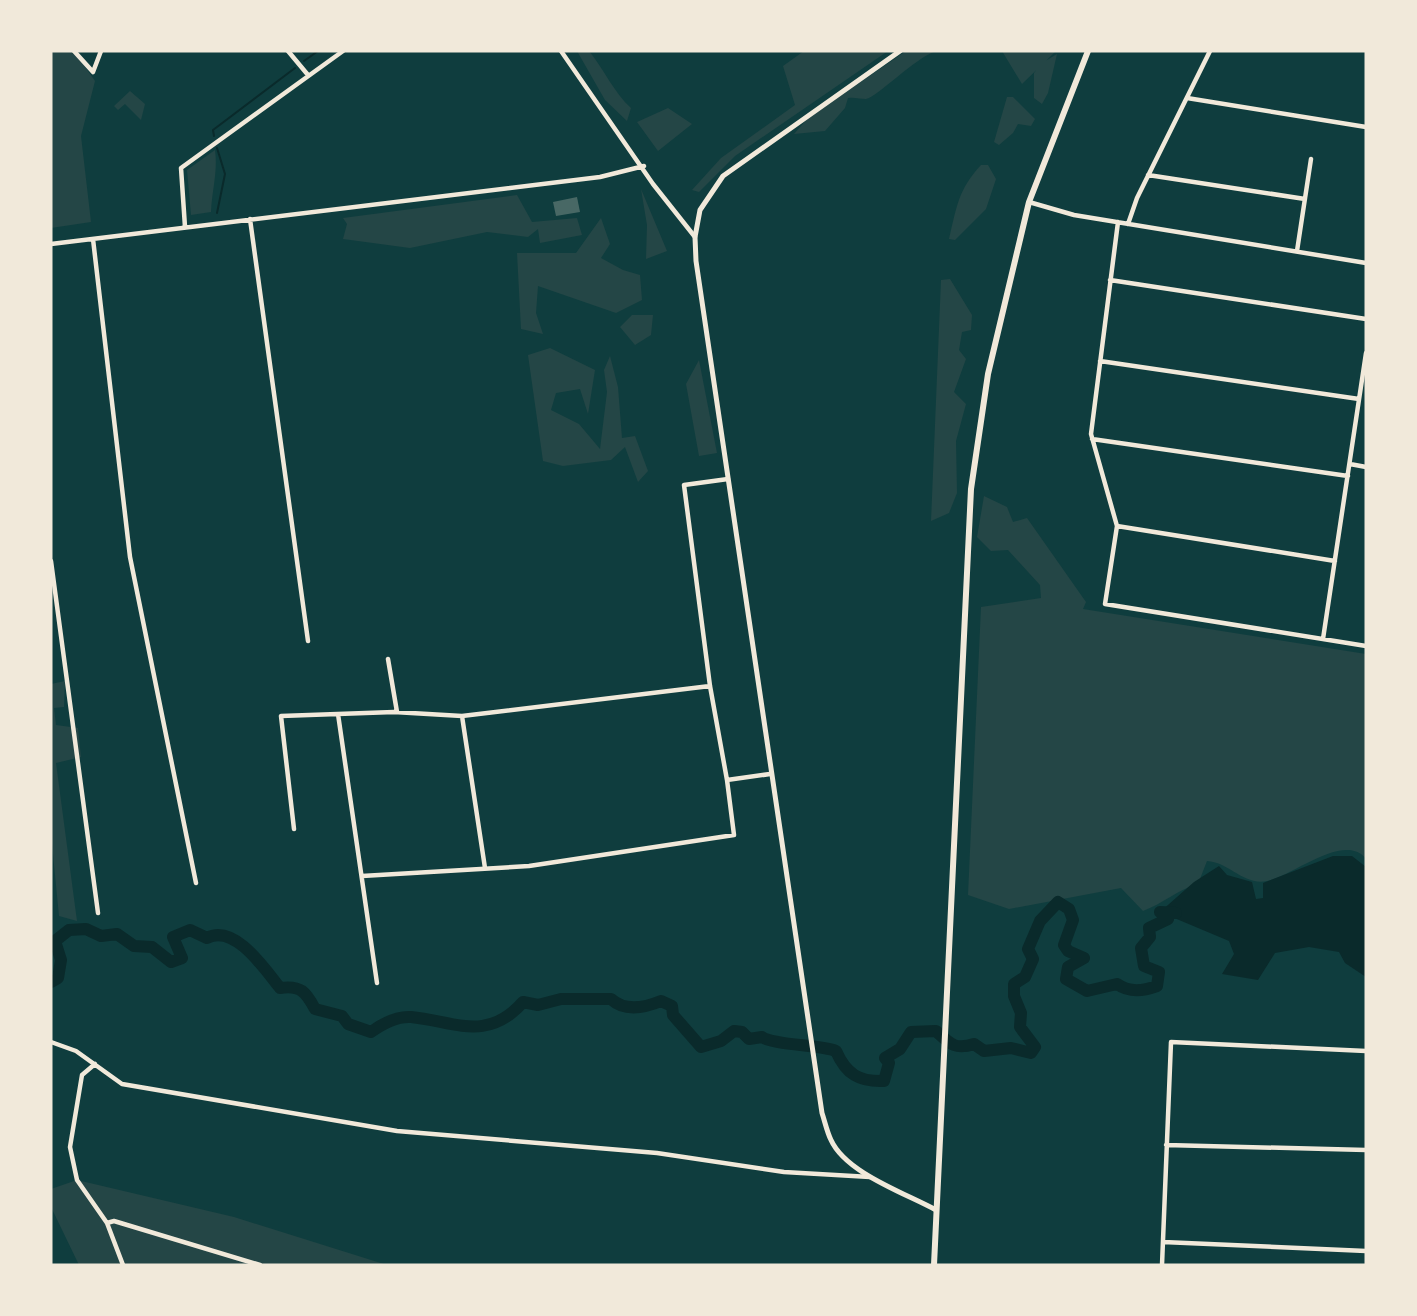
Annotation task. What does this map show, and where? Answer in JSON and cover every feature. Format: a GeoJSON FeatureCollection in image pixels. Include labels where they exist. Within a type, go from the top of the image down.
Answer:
{"type":"FeatureCollection","features":[{"type":"Feature","properties":{"kind":"main road"},"geometry":{"type":"LineString","coordinates":[[934,1265],[971,489],[990,366],[1029,202],[1088,51]]}},
{"type":"Feature","properties":{"kind":"street"},"geometry":{"type":"LineString","coordinates":[[74,51],[93,72],[101,51]]}},
{"type":"Feature","properties":{"kind":"street"},"geometry":{"type":"LineString","coordinates":[[288,51],[309,75]]}},
{"type":"Feature","properties":{"kind":"street"},"geometry":{"type":"LineString","coordinates":[[185,227],[181,168],[343,51]]}},
{"type":"Feature","properties":{"kind":"street"},"geometry":{"type":"LineString","coordinates":[[561,51],[644,166],[653,184],[695,237]]}},
{"type":"Feature","properties":{"kind":"street"},"geometry":{"type":"LineString","coordinates":[[900,51],[723,176],[703,202],[695,237],[696,261],[770,774],[822,1113],[832,1142],[850,1163],[870,1177],[936,1210]]}},
{"type":"Feature","properties":{"kind":"street"},"geometry":{"type":"LineString","coordinates":[[1128,223],[1148,176],[1210,51]]}},
{"type":"Feature","properties":{"kind":"street"},"geometry":{"type":"LineString","coordinates":[[1187,98],[1366,127]]}},
{"type":"Feature","properties":{"kind":"street"},"geometry":{"type":"LineString","coordinates":[[1297,251],[1311,159]]}},
{"type":"Feature","properties":{"kind":"street"},"geometry":{"type":"LineString","coordinates":[[51,244],[600,177],[644,166]]}},
{"type":"Feature","properties":{"kind":"street"},"geometry":{"type":"LineString","coordinates":[[1148,176],[1305,199]]}},
{"type":"Feature","properties":{"kind":"street"},"geometry":{"type":"LineString","coordinates":[[1029,202],[1118,222],[1366,263]]}},
{"type":"Feature","properties":{"kind":"street"},"geometry":{"type":"LineString","coordinates":[[250,219],[308,641]]}},
{"type":"Feature","properties":{"kind":"street"},"geometry":{"type":"LineString","coordinates":[[1118,222],[1092,439],[1117,526],[1105,604],[1366,646]]}},
{"type":"Feature","properties":{"kind":"street"},"geometry":{"type":"LineString","coordinates":[[93,239],[130,557],[196,883]]}},
{"type":"Feature","properties":{"kind":"street"},"geometry":{"type":"LineString","coordinates":[[1110,280],[1366,319]]}},
{"type":"Feature","properties":{"kind":"street"},"geometry":{"type":"LineString","coordinates":[[1323,639],[1366,353]]}},
{"type":"Feature","properties":{"kind":"street"},"geometry":{"type":"LineString","coordinates":[[1100,361],[1359,399]]}},
{"type":"Feature","properties":{"kind":"street"},"geometry":{"type":"LineString","coordinates":[[1092,439],[1348,476]]}},
{"type":"Feature","properties":{"kind":"street"},"geometry":{"type":"LineString","coordinates":[[1350,464],[1366,467]]}},
{"type":"Feature","properties":{"kind":"street"},"geometry":{"type":"LineString","coordinates":[[362,876],[529,866],[734,835],[710,686],[684,485],[728,479]]}},
{"type":"Feature","properties":{"kind":"street"},"geometry":{"type":"LineString","coordinates":[[1117,526],[1335,561]]}},
{"type":"Feature","properties":{"kind":"street"},"geometry":{"type":"LineString","coordinates":[[51,561],[98,913]]}},
{"type":"Feature","properties":{"kind":"street"},"geometry":{"type":"LineString","coordinates":[[388,659],[397,712]]}},
{"type":"Feature","properties":{"kind":"street"},"geometry":{"type":"LineString","coordinates":[[294,829],[281,716],[397,712],[462,716],[710,686]]}},
{"type":"Feature","properties":{"kind":"street"},"geometry":{"type":"LineString","coordinates":[[338,714],[377,983]]}},
{"type":"Feature","properties":{"kind":"street"},"geometry":{"type":"LineString","coordinates":[[462,716],[485,868]]}},
{"type":"Feature","properties":{"kind":"street"},"geometry":{"type":"LineString","coordinates":[[727,780],[770,774]]}},
{"type":"Feature","properties":{"kind":"street"},"geometry":{"type":"LineString","coordinates":[[51,1042],[76,1051],[122,1084],[397,1131],[657,1153],[784,1172],[870,1177]]}},
{"type":"Feature","properties":{"kind":"street"},"geometry":{"type":"LineString","coordinates":[[1162,1265],[1171,1042],[1366,1051]]}},
{"type":"Feature","properties":{"kind":"street"},"geometry":{"type":"LineString","coordinates":[[95,1064],[82,1074],[70,1147],[77,1180],[107,1223],[123,1265]]}},
{"type":"Feature","properties":{"kind":"street"},"geometry":{"type":"LineString","coordinates":[[1166,1145],[1366,1150]]}},
{"type":"Feature","properties":{"kind":"street"},"geometry":{"type":"LineString","coordinates":[[107,1223],[114,1221],[260,1265]]}},
{"type":"Feature","properties":{"kind":"street"},"geometry":{"type":"LineString","coordinates":[[1163,1242],[1366,1251]]}},
{"type":"Feature","properties":{"kind":"shaded area"},"geometry":{"type":"Polygon","coordinates":[[[51,51],[74,51],[95,81],[81,136],[91,222],[51,228],[51,51]]]}},
{"type":"Feature","properties":{"kind":"shaded area"},"geometry":{"type":"Polygon","coordinates":[[[577,51],[589,51],[631,108],[627,121],[605,100],[577,51]]]}},
{"type":"Feature","properties":{"kind":"shaded area"},"geometry":{"type":"Polygon","coordinates":[[[804,51],[888,51],[735,156],[699,192],[692,190],[721,158],[795,105],[783,66],[804,51]]]}},
{"type":"Feature","properties":{"kind":"shaded area"},"geometry":{"type":"Polygon","coordinates":[[[906,51],[936,51],[918,61],[871,97],[848,98],[845,108],[825,131],[794,134],[808,118],[906,51]]]}},
{"type":"Feature","properties":{"kind":"shaded area"},"geometry":{"type":"Polygon","coordinates":[[[1002,51],[1056,51],[1022,84],[1002,51]]]}},
{"type":"Feature","properties":{"kind":"shaded area"},"geometry":{"type":"Polygon","coordinates":[[[1057,54],[1048,93],[1042,104],[1034,98],[1034,73],[1042,63],[1057,54]]]}},
{"type":"Feature","properties":{"kind":"shaded area"},"geometry":{"type":"Polygon","coordinates":[[[130,91],[145,104],[141,120],[125,104],[118,110],[114,106],[130,91]]]}},
{"type":"Feature","properties":{"kind":"shaded area"},"geometry":{"type":"Polygon","coordinates":[[[1007,97],[1013,97],[1035,119],[1031,126],[1018,124],[1013,133],[999,145],[994,142],[1007,97]]]}},
{"type":"Feature","properties":{"kind":"shaded area"},"geometry":{"type":"Polygon","coordinates":[[[668,108],[692,124],[658,151],[637,122],[668,108]]]}},
{"type":"Feature","properties":{"kind":"shaded area"},"geometry":{"type":"Polygon","coordinates":[[[215,150],[211,212],[191,215],[187,170],[215,150]]]}},
{"type":"Feature","properties":{"kind":"shaded area"},"geometry":{"type":"Polygon","coordinates":[[[981,165],[988,165],[996,179],[986,209],[955,240],[949,239],[963,191],[981,165]]]}},
{"type":"Feature","properties":{"kind":"shaded area"},"geometry":{"type":"Polygon","coordinates":[[[641,189],[667,251],[646,259],[647,225],[641,189]]]}},
{"type":"Feature","properties":{"kind":"shaded area"},"geometry":{"type":"Polygon","coordinates":[[[517,195],[532,222],[577,218],[582,235],[540,243],[538,229],[528,237],[487,232],[410,248],[343,239],[347,224],[343,218],[517,195]]]}},
{"type":"Feature","properties":{"kind":"shaded area"},"geometry":{"type":"Polygon","coordinates":[[[601,218],[610,244],[601,258],[623,270],[640,275],[642,300],[616,313],[538,286],[536,313],[543,334],[521,329],[517,253],[576,253],[601,218]]]}},
{"type":"Feature","properties":{"kind":"shaded area"},"geometry":{"type":"Polygon","coordinates":[[[950,279],[972,315],[971,330],[962,332],[959,350],[966,359],[954,392],[966,404],[956,441],[957,493],[949,513],[931,521],[941,280],[950,279]]]}},
{"type":"Feature","properties":{"kind":"shaded area"},"geometry":{"type":"Polygon","coordinates":[[[632,315],[653,315],[651,335],[635,345],[620,327],[632,315]]]}},
{"type":"Feature","properties":{"kind":"shaded area"},"geometry":{"type":"Polygon","coordinates":[[[550,348],[595,370],[588,414],[580,389],[556,393],[551,410],[579,424],[600,449],[607,392],[604,370],[610,356],[618,387],[622,438],[635,436],[648,471],[638,482],[625,447],[611,460],[563,466],[543,461],[528,355],[550,348]]]}},
{"type":"Feature","properties":{"kind":"shaded area"},"geometry":{"type":"Polygon","coordinates":[[[699,360],[717,453],[699,456],[686,384],[699,360]]]}},
{"type":"Feature","properties":{"kind":"shaded area"},"geometry":{"type":"Polygon","coordinates":[[[984,496],[1007,507],[1013,522],[1027,518],[1086,602],[1083,609],[1366,654],[1366,859],[1357,852],[1345,850],[1318,858],[1277,878],[1259,882],[1207,861],[1198,884],[1143,911],[1121,888],[1009,909],[968,895],[981,607],[1041,598],[1040,585],[1008,550],[991,551],[977,537],[984,496]]]}},
{"type":"Feature","properties":{"kind":"shaded area"},"geometry":{"type":"Polygon","coordinates":[[[65,681],[64,707],[54,708],[56,725],[78,728],[81,757],[56,763],[77,921],[59,916],[51,834],[51,684],[65,681]]]}},
{"type":"Feature","properties":{"kind":"shaded area"},"geometry":{"type":"Polygon","coordinates":[[[1333,856],[1352,856],[1366,867],[1366,977],[1345,963],[1339,952],[1309,947],[1275,953],[1258,980],[1222,974],[1234,954],[1229,941],[1160,912],[1194,882],[1219,866],[1227,875],[1252,882],[1256,899],[1263,898],[1263,883],[1333,856]]]}},
{"type":"Feature","properties":{"kind":"shaded area"},"geometry":{"type":"Polygon","coordinates":[[[77,1180],[234,1217],[387,1265],[79,1265],[51,1207],[51,1189],[77,1180]]]}},
{"type":"Feature","properties":{"kind":"building"},"geometry":{"type":"Polygon","coordinates":[[[577,197],[580,212],[556,216],[553,202],[577,197]]]}},
{"type":"Feature","properties":{"kind":"waterway"},"geometry":{"type":"LineString","coordinates":[[304,61],[318,51]]}},
{"type":"Feature","properties":{"kind":"waterway"},"geometry":{"type":"LineString","coordinates":[[214,136],[213,130],[295,68]]}},
{"type":"Feature","properties":{"kind":"waterway"},"geometry":{"type":"LineString","coordinates":[[217,148],[225,174],[217,213]]}},
{"type":"Feature","properties":{"kind":"waterway"},"geometry":{"type":"LineString","coordinates":[[51,982],[58,978],[61,960],[55,941],[69,930],[86,929],[101,936],[117,934],[134,946],[152,947],[171,962],[182,958],[173,937],[190,930],[207,938],[218,935],[239,943],[280,988],[298,989],[306,994],[315,1009],[342,1016],[348,1024],[371,1032],[390,1021],[405,1017],[456,1025],[483,1026],[510,1015],[523,1002],[538,1005],[561,999],[611,999],[622,1006],[635,1008],[661,1001],[672,1006],[673,1015],[701,1047],[721,1041],[734,1031],[742,1032],[749,1039],[762,1037],[776,1042],[836,1051],[844,1066],[854,1075],[867,1080],[884,1081],[889,1063],[885,1058],[900,1049],[911,1032],[936,1031],[953,1045],[974,1044],[984,1051],[1011,1048],[1031,1053],[1035,1047],[1020,1027],[1021,1013],[1014,996],[1014,984],[1025,977],[1033,959],[1028,949],[1040,921],[1058,902],[1069,909],[1073,920],[1064,945],[1068,951],[1084,958],[1068,967],[1066,979],[1087,991],[1117,984],[1137,990],[1157,986],[1159,972],[1144,966],[1141,948],[1150,937],[1149,928],[1168,919],[1160,912],[1176,913]]}}]}
